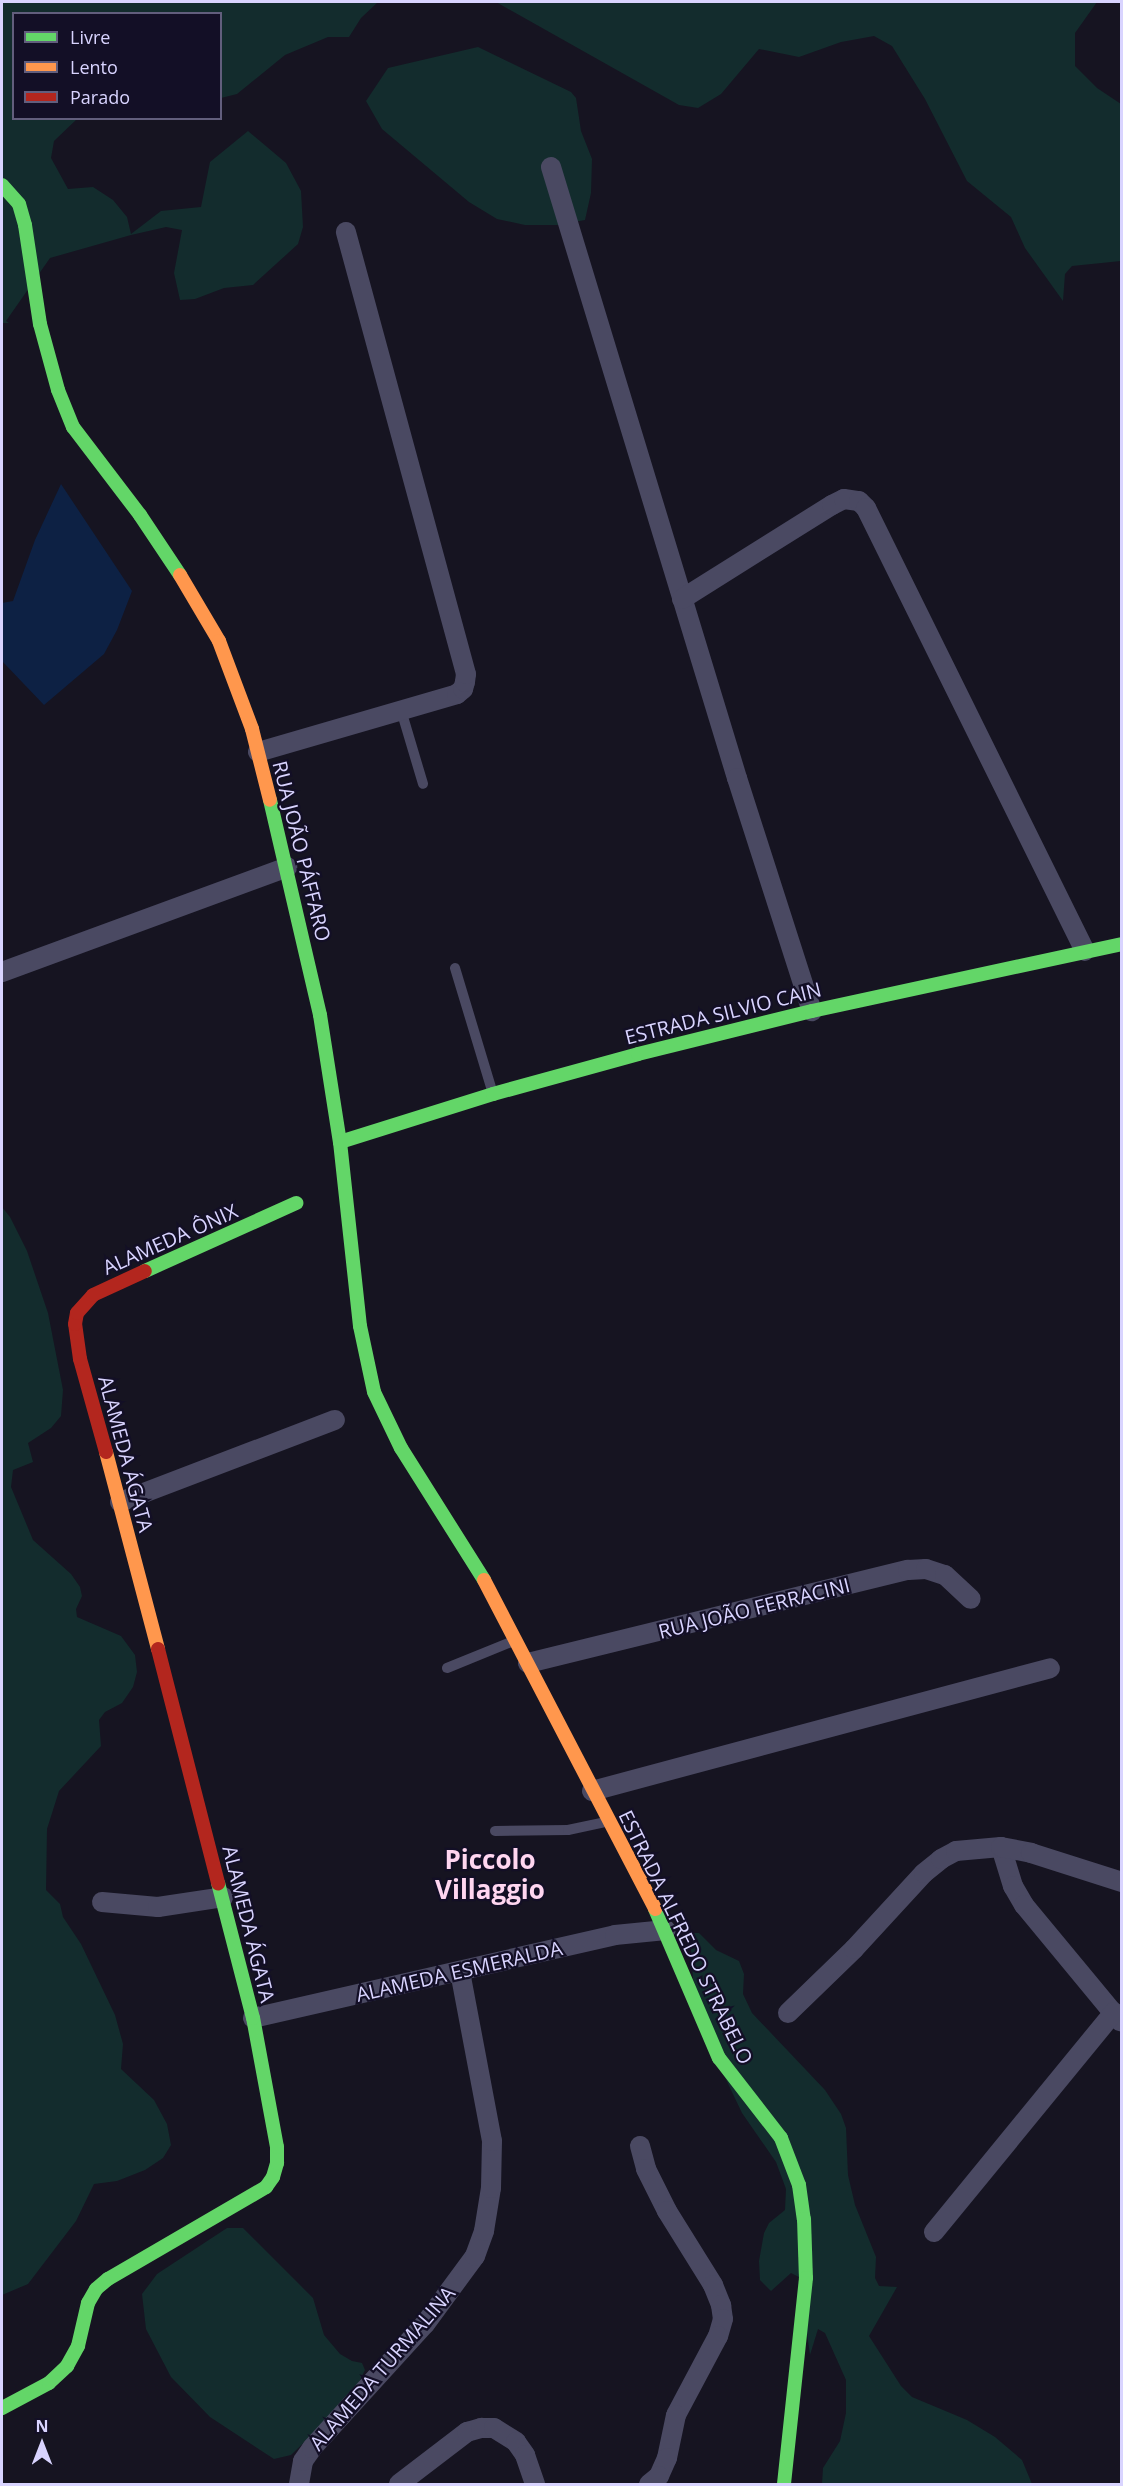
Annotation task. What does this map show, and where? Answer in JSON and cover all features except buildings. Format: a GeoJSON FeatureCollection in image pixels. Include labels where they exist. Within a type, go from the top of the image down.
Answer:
{"type":"FeatureCollection","features":[{"type":"Feature","properties":{"kind":"street"},"geometry":{"type":"LineString","coordinates":[[551,167],[737,778],[812,1011]]}},
{"type":"Feature","properties":{"kind":"street","name":"RUA JOÃO PÁFFARO"},"geometry":{"type":"LineString","coordinates":[[2,185],[19,204],[25,225],[40,324],[58,390],[73,427],[140,514],[205,614],[219,640],[236,682],[258,752],[287,867],[320,1015],[340,1142],[360,1326],[374,1392],[401,1448],[474,1561]]}},
{"type":"Feature","properties":{"kind":"street"},"geometry":{"type":"LineString","coordinates":[[258,752],[457,694],[463,689],[466,674],[346,232]]}},
{"type":"Feature","properties":{"kind":"street"},"geometry":{"type":"LineString","coordinates":[[682,599],[832,505],[844,499],[859,501],[866,508],[1085,951]]}},
{"type":"Feature","properties":{"kind":"street"},"geometry":{"type":"LineString","coordinates":[[2,972],[287,867]]}},
{"type":"Feature","properties":{"kind":"street","name":"ESTRADA SILVIO CAIN"},"geometry":{"type":"LineString","coordinates":[[340,1142],[493,1094],[812,1011],[1122,944]]}},
{"type":"Feature","properties":{"kind":"street","name":"ALAMEDA ÔNIX"},"geometry":{"type":"LineString","coordinates":[[75,1324],[77,1313],[93,1295],[296,1203]]}},
{"type":"Feature","properties":{"kind":"street","name":"ALAMEDA ÁGATA"},"geometry":{"type":"LineString","coordinates":[[2,2408],[49,2383],[67,2366],[78,2346],[88,2303],[96,2289],[108,2279],[266,2187],[273,2177],[277,2163],[277,2147],[253,2018],[120,1502],[80,1359],[75,1324]]}},
{"type":"Feature","properties":{"kind":"street"},"geometry":{"type":"LineString","coordinates":[[120,1502],[335,1420]]}},
{"type":"Feature","properties":{"kind":"street","name":"ESTRADA ALFREDO STRABELO"},"geometry":{"type":"LineString","coordinates":[[474,1561],[666,1930],[719,2058],[781,2138],[799,2185],[807,2249],[806,2278],[784,2484]]}},
{"type":"Feature","properties":{"kind":"street","name":"RUA JOÃO FERRACINI"},"geometry":{"type":"LineString","coordinates":[[528,1663],[908,1570],[926,1569],[945,1575],[971,1599]]}},
{"type":"Feature","properties":{"kind":"street"},"geometry":{"type":"LineString","coordinates":[[592,1791],[1050,1668]]}},
{"type":"Feature","properties":{"kind":"street"},"geometry":{"type":"LineString","coordinates":[[788,2013],[941,1859],[956,1851],[1001,1847],[1031,1852],[1122,1882]]}},
{"type":"Feature","properties":{"kind":"street"},"geometry":{"type":"LineString","coordinates":[[934,2232],[1118,2018],[1024,1905],[1012,1886],[1001,1847]]}},
{"type":"Feature","properties":{"kind":"street"},"geometry":{"type":"LineString","coordinates":[[102,1902],[158,1907],[223,1897]]}},
{"type":"Feature","properties":{"kind":"street","name":"ALAMEDA ESMERALDA"},"geometry":{"type":"LineString","coordinates":[[253,2018],[615,1935],[666,1930]]}},
{"type":"Feature","properties":{"kind":"street","name":"ALAMEDA TURMALINA"},"geometry":{"type":"LineString","coordinates":[[299,2484],[303,2461],[312,2448],[425,2324],[475,2256],[484,2231],[491,2188],[492,2140],[460,1971]]}},
{"type":"Feature","properties":{"kind":"street"},"geometry":{"type":"LineString","coordinates":[[640,2146],[646,2169],[667,2211],[714,2285],[722,2305],[723,2319],[718,2336],[676,2415],[667,2458],[659,2476],[649,2484]]}},
{"type":"Feature","properties":{"kind":"street"},"geometry":{"type":"LineString","coordinates":[[399,2484],[467,2432],[481,2428],[494,2428],[516,2442],[525,2455],[535,2484]]}},
{"type":"Feature","properties":{"kind":"lane"},"geometry":{"type":"LineString","coordinates":[[401,710],[423,784]]}},
{"type":"Feature","properties":{"kind":"lane"},"geometry":{"type":"LineString","coordinates":[[455,968],[493,1094]]}},
{"type":"Feature","properties":{"kind":"lane"},"geometry":{"type":"LineString","coordinates":[[447,1668],[516,1640]]}},
{"type":"Feature","properties":{"kind":"lane"},"geometry":{"type":"LineString","coordinates":[[495,1831],[568,1830],[609,1821]]}},
{"type":"Feature","properties":{"kind":"green space"},"geometry":{"type":"Polygon","coordinates":[[[2,2],[378,2],[361,18],[349,37],[328,37],[285,55],[237,94],[222,98],[222,12],[12,12],[12,120],[76,120],[54,141],[51,158],[68,189],[93,187],[113,200],[127,217],[131,234],[161,211],[201,207],[210,162],[248,131],[286,163],[301,191],[303,227],[298,244],[253,285],[224,288],[195,299],[180,300],[174,273],[182,230],[166,227],[50,258],[6,321],[9,323],[2,323],[2,2]]]}},
{"type":"Feature","properties":{"kind":"green space"},"geometry":{"type":"Polygon","coordinates":[[[496,2],[1097,2],[1075,33],[1075,66],[1097,88],[1121,104],[1121,261],[1072,266],[1065,274],[1063,301],[1025,248],[1011,217],[967,181],[925,99],[892,46],[874,36],[841,42],[799,57],[759,49],[721,94],[698,108],[679,105],[496,2]]]}},
{"type":"Feature","properties":{"kind":"green space"},"geometry":{"type":"Polygon","coordinates":[[[478,47],[571,92],[576,98],[581,131],[592,159],[591,193],[585,220],[558,225],[525,225],[497,219],[469,202],[382,129],[366,101],[388,68],[478,47]]]}},
{"type":"Feature","properties":{"kind":"green space"},"geometry":{"type":"Polygon","coordinates":[[[2,1207],[10,1217],[27,1251],[48,1313],[63,1390],[61,1416],[51,1428],[28,1443],[33,1462],[13,1470],[11,1487],[33,1540],[71,1574],[80,1587],[82,1596],[76,1609],[77,1617],[121,1636],[135,1655],[137,1672],[133,1687],[122,1703],[105,1712],[99,1720],[101,1746],[59,1791],[47,1829],[46,1890],[60,1904],[63,1917],[81,1944],[115,2015],[123,2044],[121,2069],[154,2100],[167,2124],[171,2145],[163,2158],[145,2170],[117,2181],[94,2184],[76,2221],[28,2284],[2,2295],[2,1207]]]}},
{"type":"Feature","properties":{"kind":"green space"},"geometry":{"type":"Polygon","coordinates":[[[694,1933],[699,1933],[716,1950],[739,1961],[744,1974],[743,1994],[752,2013],[825,2090],[841,2114],[846,2128],[848,2175],[855,2205],[876,2257],[875,2278],[879,2286],[897,2287],[869,2336],[901,2386],[912,2397],[967,2420],[995,2437],[1022,2460],[1032,2484],[822,2484],[823,2468],[840,2441],[846,2413],[846,2380],[825,2333],[818,2329],[810,2355],[799,2277],[791,2273],[771,2291],[760,2280],[759,2261],[764,2233],[769,2223],[785,2210],[786,2189],[776,2162],[742,2113],[711,2048],[693,1979],[691,1950],[694,1933]]]}},
{"type":"Feature","properties":{"kind":"green space"},"geometry":{"type":"Polygon","coordinates":[[[227,2228],[243,2228],[313,2298],[324,2335],[340,2354],[352,2361],[362,2363],[365,2370],[352,2396],[291,2455],[274,2459],[210,2417],[171,2377],[146,2329],[142,2294],[157,2274],[227,2228]]]}},
{"type":"Feature","properties":{"kind":"water"},"geometry":{"type":"Polygon","coordinates":[[[61,484],[132,591],[117,630],[104,654],[44,705],[2,661],[2,603],[13,601],[35,540],[61,484]]]}},
{"type":"Feature","properties":{"kind":"traffic: fast"},"geometry":{"type":"LineString","coordinates":[[2,185],[19,204],[25,225],[40,324],[58,390],[73,427],[140,515],[180,575]]}},
{"type":"Feature","properties":{"kind":"traffic: fast"},"geometry":{"type":"LineString","coordinates":[[270,800],[320,1015],[340,1142],[360,1326],[374,1392],[401,1448],[484,1580]]}},
{"type":"Feature","properties":{"kind":"traffic: fast"},"geometry":{"type":"LineString","coordinates":[[340,1142],[493,1094],[638,1054],[812,1011],[1122,944]]}},
{"type":"Feature","properties":{"kind":"traffic: fast"},"geometry":{"type":"LineString","coordinates":[[145,1271],[296,1203]]}},
{"type":"Feature","properties":{"kind":"traffic: fast"},"geometry":{"type":"LineString","coordinates":[[2,2408],[49,2383],[67,2366],[78,2346],[88,2303],[96,2289],[108,2279],[266,2187],[273,2177],[277,2163],[277,2147],[253,2018],[218,1883]]}},
{"type":"Feature","properties":{"kind":"traffic: fast"},"geometry":{"type":"LineString","coordinates":[[655,1909],[719,2058],[781,2138],[799,2185],[804,2219],[806,2278],[784,2484]]}},
{"type":"Feature","properties":{"kind":"traffic: slow"},"geometry":{"type":"LineString","coordinates":[[180,575],[219,641],[252,729],[270,800]]}},
{"type":"Feature","properties":{"kind":"traffic: slow"},"geometry":{"type":"LineString","coordinates":[[106,1452],[158,1649]]}},
{"type":"Feature","properties":{"kind":"traffic: slow"},"geometry":{"type":"LineString","coordinates":[[484,1580],[655,1909]]}},
{"type":"Feature","properties":{"kind":"traffic: jam"},"geometry":{"type":"LineString","coordinates":[[106,1452],[80,1359],[75,1324],[77,1313],[93,1295],[145,1271]]}},
{"type":"Feature","properties":{"kind":"traffic: jam"},"geometry":{"type":"LineString","coordinates":[[158,1649],[218,1883]]}},
{"type":"Feature","properties":{"kind":"district","name":"Piccolo Villaggio"},"geometry":{"type":"Point","coordinates":[490,1875]}}]}
